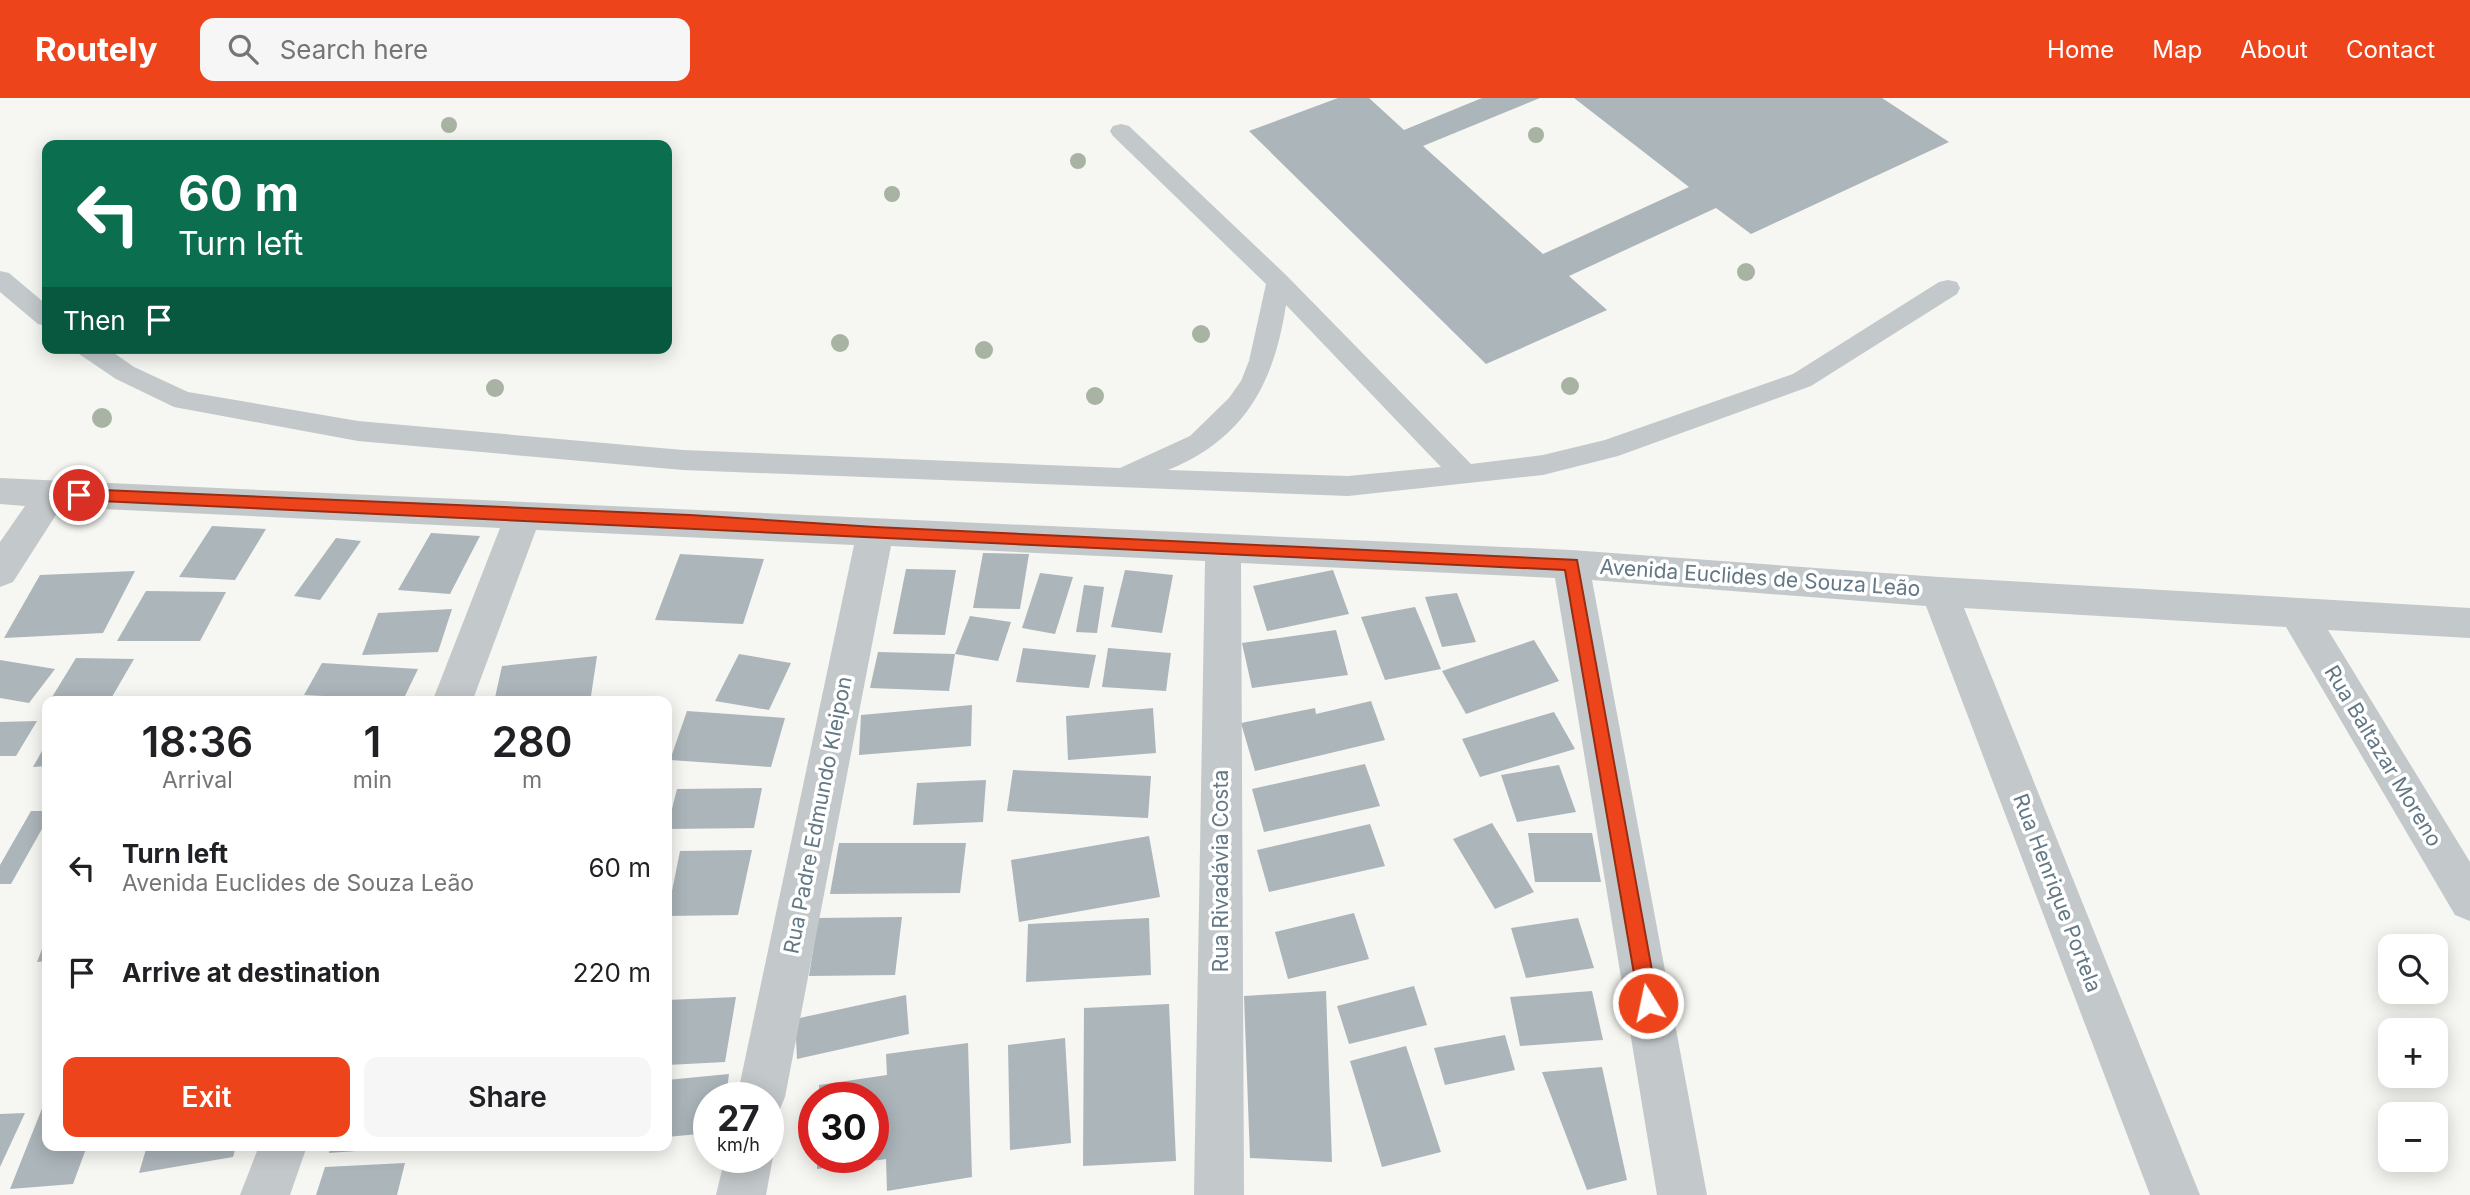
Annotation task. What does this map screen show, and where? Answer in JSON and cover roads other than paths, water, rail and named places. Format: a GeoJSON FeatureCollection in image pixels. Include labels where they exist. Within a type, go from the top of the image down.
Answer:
{"type":"FeatureCollection","features":[{"type":"Feature","properties":{"kind":"street","name":"Avenida Euclides de Souza Leão"},"geometry":{"type":"LineString","coordinates":[[0,491],[1571,564],[1939,592],[2470,623]]}},
{"type":"Feature","properties":{"kind":"street"},"geometry":{"type":"LineString","coordinates":[[0,572],[52,493]]}},
{"type":"Feature","properties":{"kind":"street"},"geometry":{"type":"LineString","coordinates":[[454,696],[523,515]]}},
{"type":"Feature","properties":{"kind":"street","name":"Rua Padre Edmundo Kleipon"},"geometry":{"type":"LineString","coordinates":[[764,1082],[875,533]]}},
{"type":"Feature","properties":{"kind":"street","name":"Rua Rivadávia Costa"},"geometry":{"type":"LineString","coordinates":[[1219,1195],[1223,548]]}},
{"type":"Feature","properties":{"kind":"street"},"geometry":{"type":"LineString","coordinates":[[1571,564],[1682,1195]]}},
{"type":"Feature","properties":{"kind":"street","name":"Rua Henrique Portela"},"geometry":{"type":"LineString","coordinates":[[1939,592],[2175,1195]]}},
{"type":"Feature","properties":{"kind":"street","name":"Rua Baltazar Moreno"},"geometry":{"type":"LineString","coordinates":[[2297,612],[2470,901]]}},
{"type":"Feature","properties":{"kind":"street"},"geometry":{"type":"LineString","coordinates":[[265,1195],[281,1151]]}},
{"type":"Feature","properties":{"kind":"street"},"geometry":{"type":"LineString","coordinates":[[741,1195],[746,1173]]}},
{"type":"Feature","properties":{"kind":"lane"},"geometry":{"type":"LineString","coordinates":[[1121,131],[1278,282],[1465,475]]}},
{"type":"Feature","properties":{"kind":"lane"},"geometry":{"type":"LineString","coordinates":[[0,279],[42,314]]}},
{"type":"Feature","properties":{"kind":"lane"},"geometry":{"type":"LineString","coordinates":[[1124,477],[1192,448],[1219,427],[1234,410],[1257,375],[1268,337],[1278,282]]}},
{"type":"Feature","properties":{"kind":"lane"},"geometry":{"type":"LineString","coordinates":[[97,354],[125,373],[183,400],[358,431],[683,460],[1348,486],[1543,465],[1609,449],[1802,380],[1948,288]]}}]}
